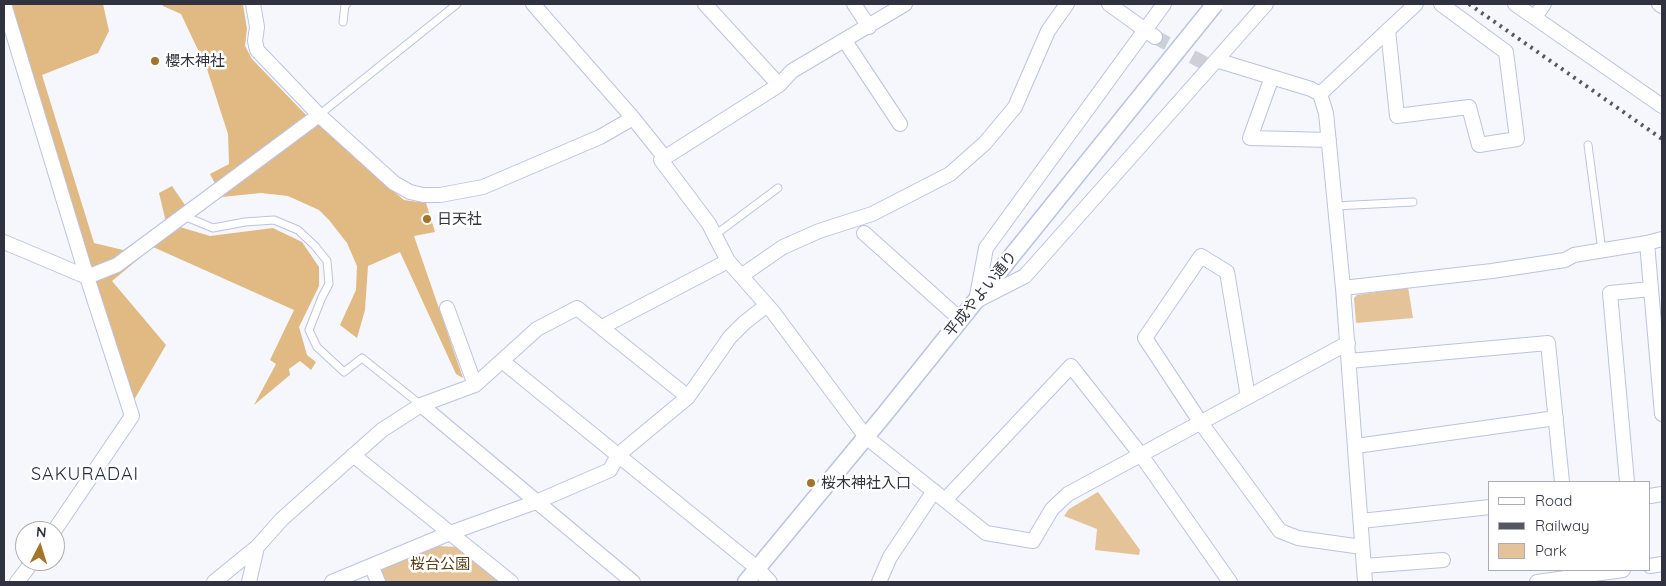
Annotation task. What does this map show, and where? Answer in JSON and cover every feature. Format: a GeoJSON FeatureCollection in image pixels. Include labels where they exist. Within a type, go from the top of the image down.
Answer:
{"type":"FeatureCollection","features":[{"type":"Feature","properties":{"kind":"street"},"geometry":{"type":"LineString","coordinates":[[5,4],[7,29],[132,416],[61,521]]}},
{"type":"Feature","properties":{"kind":"street"},"geometry":{"type":"LineString","coordinates":[[253,4],[257,27],[255,42],[257,50],[319,115],[394,183],[410,192],[423,195],[440,195],[482,187],[600,137],[633,118]]}},
{"type":"Feature","properties":{"kind":"street"},"geometry":{"type":"LineString","coordinates":[[533,4],[633,118],[665,158]]}},
{"type":"Feature","properties":{"kind":"street"},"geometry":{"type":"LineString","coordinates":[[706,4],[778,85]]}},
{"type":"Feature","properties":{"kind":"street"},"geometry":{"type":"LineString","coordinates":[[854,4],[869,27]]}},
{"type":"Feature","properties":{"kind":"street"},"geometry":{"type":"LineString","coordinates":[[905,4],[792,71],[778,85],[662,160],[709,224],[728,261],[773,312],[866,437],[986,534],[1033,541],[1052,509],[1068,494],[1348,343]]}},
{"type":"Feature","properties":{"kind":"street"},"geometry":{"type":"LineString","coordinates":[[741,276],[782,247],[819,231],[872,214],[950,174],[985,143],[1015,107],[1048,31],[1067,4]]}},
{"type":"Feature","properties":{"kind":"street"},"geometry":{"type":"LineString","coordinates":[[1109,4],[1150,33]]}},
{"type":"Feature","properties":{"kind":"street"},"geometry":{"type":"LineString","coordinates":[[975,301],[986,248],[1150,33],[1164,4]]}},
{"type":"Feature","properties":{"kind":"street","name":"平成やよい通り"},"geometry":{"type":"LineString","coordinates":[[746,582],[961,320],[1215,4]]}},
{"type":"Feature","properties":{"kind":"street"},"geometry":{"type":"LineString","coordinates":[[975,301],[1024,276],[1266,4]]}},
{"type":"Feature","properties":{"kind":"street"},"geometry":{"type":"LineString","coordinates":[[1320,94],[1416,4]]}},
{"type":"Feature","properties":{"kind":"street"},"geometry":{"type":"LineString","coordinates":[[1388,30],[1397,116],[1469,107],[1479,145],[1517,138],[1506,52],[1441,4]]}},
{"type":"Feature","properties":{"kind":"street"},"geometry":{"type":"LineString","coordinates":[[1515,4],[1662,106]]}},
{"type":"Feature","properties":{"kind":"street"},"geometry":{"type":"LineString","coordinates":[[1535,17],[1544,4]]}},
{"type":"Feature","properties":{"kind":"street"},"geometry":{"type":"LineString","coordinates":[[845,41],[900,124]]}},
{"type":"Feature","properties":{"kind":"street"},"geometry":{"type":"LineString","coordinates":[[1216,60],[1311,89],[1320,94],[1326,113],[1348,343],[1365,582]]}},
{"type":"Feature","properties":{"kind":"street"},"geometry":{"type":"LineString","coordinates":[[1272,77],[1250,138],[1329,140]]}},
{"type":"Feature","properties":{"kind":"street"},"geometry":{"type":"LineString","coordinates":[[4,242],[87,278],[117,265],[319,115]]}},
{"type":"Feature","properties":{"kind":"street"},"geometry":{"type":"LineString","coordinates":[[864,233],[961,320]]}},
{"type":"Feature","properties":{"kind":"street"},"geometry":{"type":"LineString","coordinates":[[1343,288],[1492,271],[1565,260],[1574,255],[1662,239]]}},
{"type":"Feature","properties":{"kind":"street"},"geometry":{"type":"LineString","coordinates":[[1648,243],[1662,414]]}},
{"type":"Feature","properties":{"kind":"street"},"geometry":{"type":"LineString","coordinates":[[1248,397],[1227,272],[1201,256],[1145,338],[1201,422],[1280,531],[1298,538],[1362,546]]}},
{"type":"Feature","properties":{"kind":"street"},"geometry":{"type":"LineString","coordinates":[[602,327],[728,261]]}},
{"type":"Feature","properties":{"kind":"street"},"geometry":{"type":"LineString","coordinates":[[1627,481],[1610,293],[1652,289]]}},
{"type":"Feature","properties":{"kind":"street"},"geometry":{"type":"LineString","coordinates":[[332,582],[450,534],[536,502],[610,470],[618,456],[688,397],[730,338],[744,323],[767,306]]}},
{"type":"Feature","properties":{"kind":"street"},"geometry":{"type":"LineString","coordinates":[[447,308],[475,385]]}},
{"type":"Feature","properties":{"kind":"street"},"geometry":{"type":"LineString","coordinates":[[214,582],[257,547],[282,518],[382,430],[421,405],[475,385],[537,329],[577,308],[688,397]]}},
{"type":"Feature","properties":{"kind":"street"},"geometry":{"type":"LineString","coordinates":[[1349,361],[1548,343],[1562,481]]}},
{"type":"Feature","properties":{"kind":"street"},"geometry":{"type":"LineString","coordinates":[[502,361],[757,568],[770,582]]}},
{"type":"Feature","properties":{"kind":"street"},"geometry":{"type":"LineString","coordinates":[[946,500],[1070,366],[1141,455],[1230,582]]}},
{"type":"Feature","properties":{"kind":"street"},"geometry":{"type":"LineString","coordinates":[[421,405],[633,582]]}},
{"type":"Feature","properties":{"kind":"street"},"geometry":{"type":"LineString","coordinates":[[1356,446],[1556,418]]}},
{"type":"Feature","properties":{"kind":"street"},"geometry":{"type":"LineString","coordinates":[[353,455],[511,582]]}},
{"type":"Feature","properties":{"kind":"street"},"geometry":{"type":"LineString","coordinates":[[879,582],[890,557],[934,491]]}},
{"type":"Feature","properties":{"kind":"street"},"geometry":{"type":"LineString","coordinates":[[1361,521],[1488,507]]}},
{"type":"Feature","properties":{"kind":"street"},"geometry":{"type":"LineString","coordinates":[[250,582],[257,547]]}},
{"type":"Feature","properties":{"kind":"street"},"geometry":{"type":"LineString","coordinates":[[1364,566],[1443,560]]}},
{"type":"Feature","properties":{"kind":"street"},"geometry":{"type":"LineString","coordinates":[[372,567],[378,582]]}},
{"type":"Feature","properties":{"kind":"street"},"geometry":{"type":"LineString","coordinates":[[17,582],[25,571]]}},
{"type":"Feature","properties":{"kind":"street"},"geometry":{"type":"LineString","coordinates":[[1537,582],[1616,571]]}},
{"type":"Feature","properties":{"kind":"lane"},"geometry":{"type":"LineString","coordinates":[[343,22],[345,6],[347,4]]}},
{"type":"Feature","properties":{"kind":"lane"},"geometry":{"type":"LineString","coordinates":[[319,115],[456,4]]}},
{"type":"Feature","properties":{"kind":"lane"},"geometry":{"type":"LineString","coordinates":[[1588,145],[1602,250]]}},
{"type":"Feature","properties":{"kind":"lane"},"geometry":{"type":"LineString","coordinates":[[715,235],[778,188]]}},
{"type":"Feature","properties":{"kind":"lane"},"geometry":{"type":"LineString","coordinates":[[1335,206],[1413,202]]}},
{"type":"Feature","properties":{"kind":"lane"},"geometry":{"type":"LineString","coordinates":[[184,216],[212,228],[245,222],[274,220],[298,230],[327,261],[329,284],[308,330],[317,347],[344,372],[362,358],[421,405]]}},
{"type":"Feature","properties":{"kind":"green space"},"geometry":{"type":"Polygon","coordinates":[[[1408,287],[1413,318],[1356,323],[1354,298],[1357,295],[1408,287]]]}},
{"type":"Feature","properties":{"kind":"green space"},"geometry":{"type":"Polygon","coordinates":[[[1098,492],[1140,550],[1139,555],[1095,550],[1097,529],[1064,516],[1069,509],[1098,492]]]}},
{"type":"Feature","properties":{"kind":"green space","name":"桜台公園"},"geometry":{"type":"Polygon","coordinates":[[[439,546],[456,547],[501,582],[383,582],[378,569],[439,546]]]}},
{"type":"Feature","properties":{"kind":"shaded area"},"geometry":{"type":"Polygon","coordinates":[[[13,4],[103,4],[109,31],[98,53],[42,75],[94,243],[123,250],[166,222],[159,193],[172,186],[185,205],[180,227],[210,236],[273,228],[302,242],[319,267],[319,286],[299,327],[307,355],[316,362],[311,370],[300,361],[289,369],[290,375],[254,405],[276,364],[270,360],[294,310],[153,247],[112,281],[166,345],[134,400],[99,292],[12,7],[13,4]]]}},
{"type":"Feature","properties":{"kind":"shaded area"},"geometry":{"type":"Polygon","coordinates":[[[162,4],[243,4],[247,29],[245,46],[252,59],[305,114],[325,127],[373,174],[404,200],[426,203],[435,232],[414,236],[463,378],[456,374],[400,252],[368,266],[365,310],[357,338],[340,325],[356,290],[357,266],[347,243],[329,220],[319,210],[288,196],[261,193],[222,197],[210,174],[229,164],[228,134],[207,69],[181,14],[162,4]]]}},
{"type":"Feature","properties":{"kind":"tunnel"},"geometry":{"type":"LineString","coordinates":[[1155,37],[1210,66]]}},
{"type":"Feature","properties":{"kind":"railway"},"geometry":{"type":"LineString","coordinates":[[1469,4],[1662,139]]}},
{"type":"Feature","properties":{"kind":"place","name":"櫻木神社"},"geometry":{"type":"Point","coordinates":[155,61]}},
{"type":"Feature","properties":{"kind":"place","name":"日天社"},"geometry":{"type":"Point","coordinates":[427,219]}},
{"type":"Feature","properties":{"kind":"place","name":"桜木神社入口"},"geometry":{"type":"Point","coordinates":[811,483]}},
{"type":"Feature","properties":{"kind":"district","name":"SAKURADAI"},"geometry":{"type":"Point","coordinates":[85,475]}}]}
